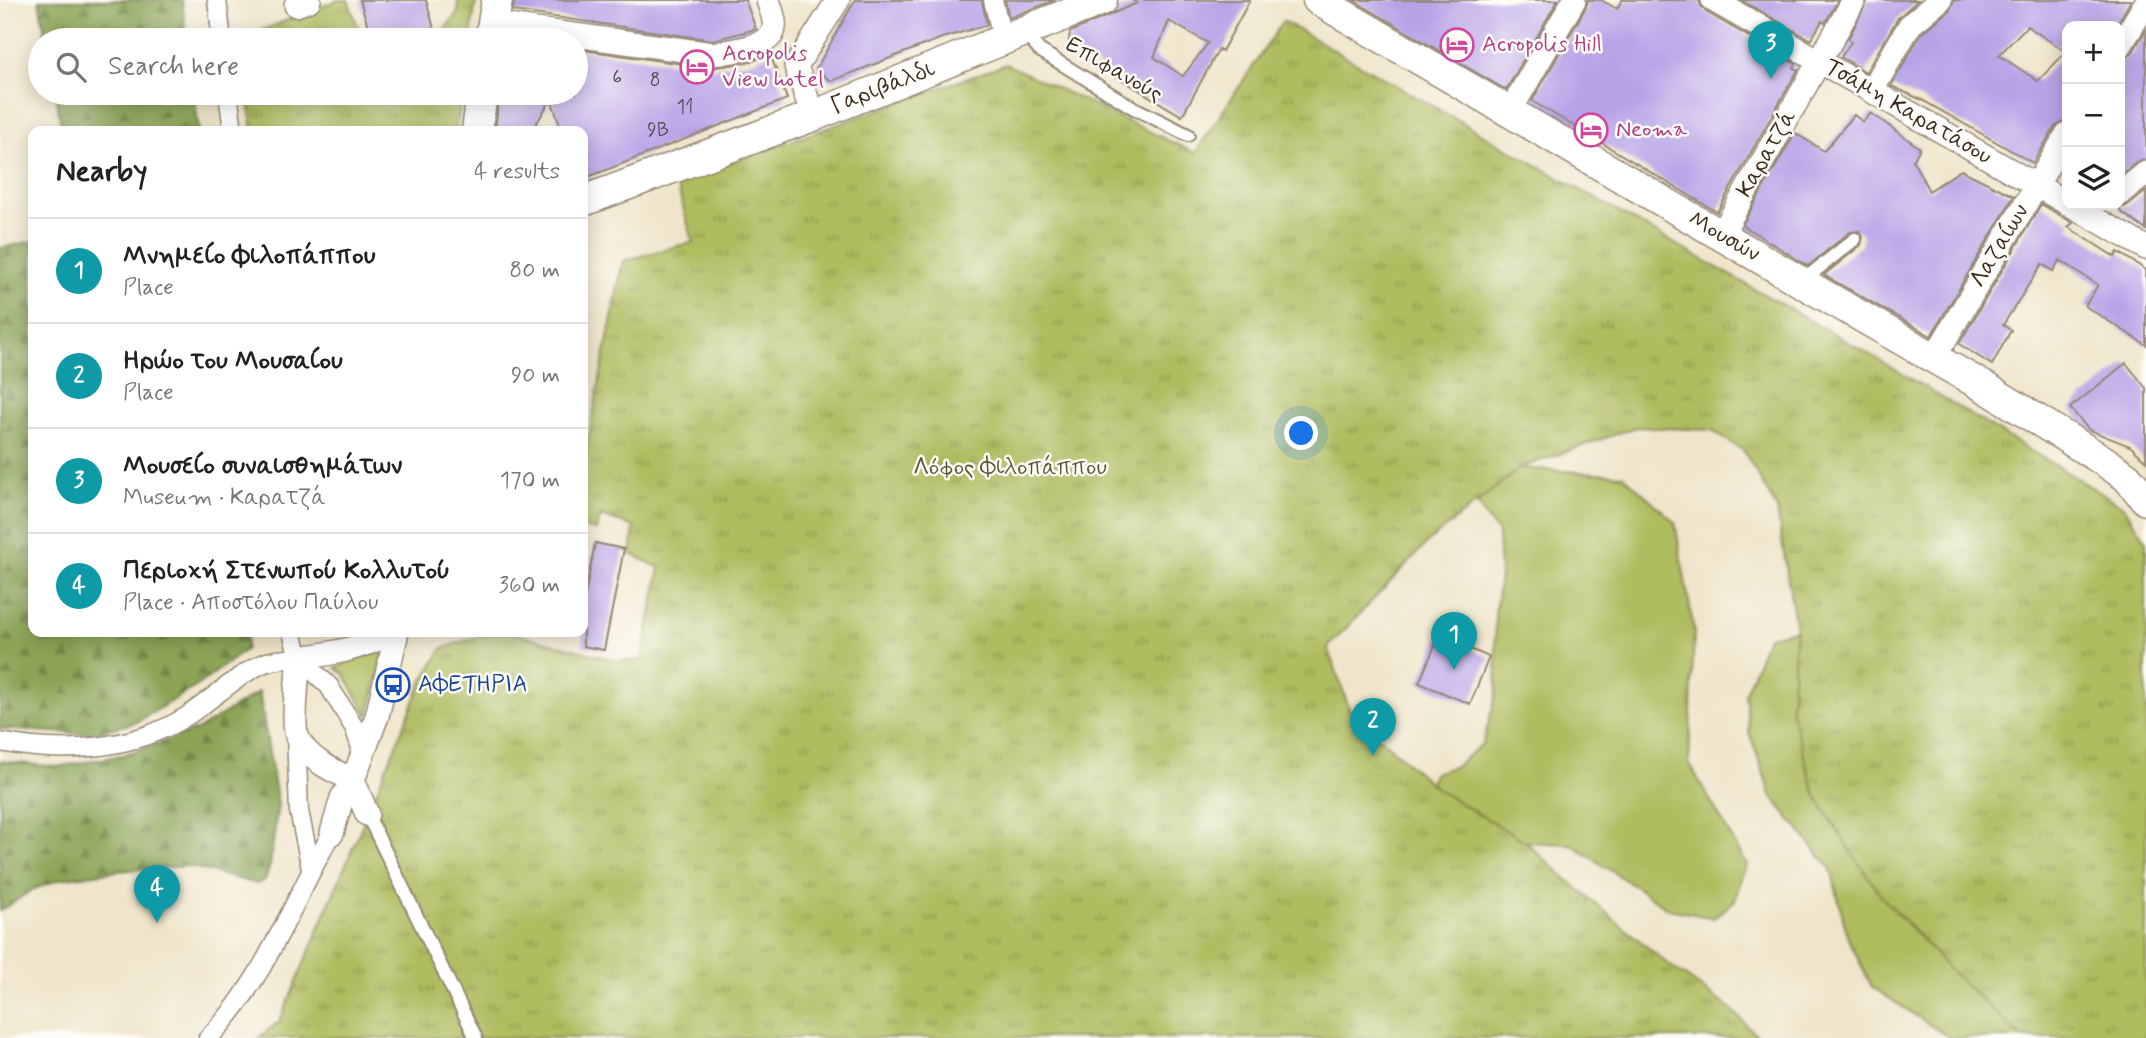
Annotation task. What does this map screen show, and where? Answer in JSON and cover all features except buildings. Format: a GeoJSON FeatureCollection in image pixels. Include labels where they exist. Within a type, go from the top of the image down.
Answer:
{"type":"FeatureCollection","features":[{"type":"Feature","properties":{"kind":"street"},"geometry":{"type":"LineString","coordinates":[[217,0],[220,28]]}},
{"type":"Feature","properties":{"kind":"street"},"geometry":{"type":"LineString","coordinates":[[813,116],[796,66],[838,0]]}},
{"type":"Feature","properties":{"kind":"street"},"geometry":{"type":"LineString","coordinates":[[993,0],[1014,37]]}},
{"type":"Feature","properties":{"kind":"street","name":"Γαριβάλδι"},"geometry":{"type":"LineString","coordinates":[[588,199],[813,116],[1102,0]]}},
{"type":"Feature","properties":{"kind":"street","name":"Μουσών"},"geometry":{"type":"LineString","coordinates":[[1318,0],[2136,474],[2146,500]]}},
{"type":"Feature","properties":{"kind":"street"},"geometry":{"type":"LineString","coordinates":[[1509,113],[1574,0]]}},
{"type":"Feature","properties":{"kind":"street","name":"Τσάμη Καρατάσου"},"geometry":{"type":"LineString","coordinates":[[1713,0],[2062,200]]}},
{"type":"Feature","properties":{"kind":"street","name":"Καρατζά"},"geometry":{"type":"LineString","coordinates":[[1721,234],[1854,0]]}},
{"type":"Feature","properties":{"kind":"street"},"geometry":{"type":"LineString","coordinates":[[1872,90],[1910,25],[1940,0]]}},
{"type":"Feature","properties":{"kind":"street"},"geometry":{"type":"LineString","coordinates":[[2125,39],[2146,3]]}},
{"type":"Feature","properties":{"kind":"street"},"geometry":{"type":"LineString","coordinates":[[588,35],[713,54],[739,50],[769,40],[774,31],[771,10]]}},
{"type":"Feature","properties":{"kind":"street"},"geometry":{"type":"LineString","coordinates":[[493,21],[540,28]]}},
{"type":"Feature","properties":{"kind":"street"},"geometry":{"type":"LineString","coordinates":[[230,105],[232,126]]}},
{"type":"Feature","properties":{"kind":"street"},"geometry":{"type":"LineString","coordinates":[[478,126],[480,105]]}},
{"type":"Feature","properties":{"kind":"street","name":"Λαζαίων"},"geometry":{"type":"LineString","coordinates":[[1934,358],[2062,142]]}},
{"type":"Feature","properties":{"kind":"street"},"geometry":{"type":"LineString","coordinates":[[2125,190],[2146,173]]}},
{"type":"Feature","properties":{"kind":"street","name":"Τσάμη Καρατάσου"},"geometry":{"type":"LineString","coordinates":[[2099,211],[2146,248]]}},
{"type":"Feature","properties":{"kind":"street"},"geometry":{"type":"LineString","coordinates":[[293,637],[299,658],[296,735],[299,811],[311,869]]}},
{"type":"Feature","properties":{"kind":"street"},"geometry":{"type":"LineString","coordinates":[[0,742],[46,749],[75,749],[126,741],[184,718],[267,662],[345,652],[384,637]]}},
{"type":"Feature","properties":{"kind":"street"},"geometry":{"type":"LineString","coordinates":[[208,1038],[220,1026],[255,975],[332,833],[342,798],[353,780],[377,716],[394,637]]}},
{"type":"Feature","properties":{"kind":"street"},"geometry":{"type":"LineString","coordinates":[[299,658],[329,686],[355,729],[363,755]]}},
{"type":"Feature","properties":{"kind":"street"},"geometry":{"type":"LineString","coordinates":[[296,735],[309,753],[329,769],[353,780],[368,814]]}},
{"type":"Feature","properties":{"kind":"lane","name":"Επιφανούς"},"geometry":{"type":"LineString","coordinates":[[1014,37],[1132,107],[1188,135]]}},
{"type":"Feature","properties":{"kind":"lane"},"geometry":{"type":"LineString","coordinates":[[1801,282],[1855,239]]}},
{"type":"Feature","properties":{"kind":"lane"},"geometry":{"type":"LineString","coordinates":[[368,814],[476,1038]]}},
{"type":"Feature","properties":{"kind":"green space"},"geometry":{"type":"Polygon","coordinates":[[[39,0],[182,0],[186,28],[44,28],[39,0]]]}},
{"type":"Feature","properties":{"kind":"green space"},"geometry":{"type":"Polygon","coordinates":[[[338,0],[348,0],[358,28],[268,28],[338,0]]]}},
{"type":"Feature","properties":{"kind":"green space"},"geometry":{"type":"Polygon","coordinates":[[[458,0],[476,0],[472,28],[445,28],[458,12],[458,0]]]}},
{"type":"Feature","properties":{"kind":"green space","name":"Λόφος Φιλοπάππου"},"geometry":{"type":"Polygon","coordinates":[[[1283,21],[1876,358],[2123,506],[2146,540],[2146,1038],[2022,1038],[1954,974],[1883,898],[1815,794],[1791,711],[1796,630],[1777,509],[1744,451],[1711,430],[1636,427],[1520,468],[1429,541],[1328,647],[1350,711],[1438,790],[1526,842],[1664,961],[1732,1010],[1759,1038],[258,1038],[280,1021],[424,678],[443,648],[477,637],[529,637],[618,661],[642,660],[660,568],[631,554],[634,527],[601,516],[596,530],[588,528],[588,440],[623,261],[693,242],[676,182],[1006,64],[1195,153],[1283,21]]]}},
{"type":"Feature","properties":{"kind":"green space"},"geometry":{"type":"Polygon","coordinates":[[[57,105],[196,105],[198,126],[61,126],[57,105]]]}},
{"type":"Feature","properties":{"kind":"green space"},"geometry":{"type":"Polygon","coordinates":[[[250,105],[460,105],[457,126],[252,126],[250,105]]]}},
{"type":"Feature","properties":{"kind":"green space"},"geometry":{"type":"Polygon","coordinates":[[[28,242],[28,637],[247,637],[246,649],[200,684],[137,722],[90,734],[0,729],[0,248],[28,242]]]}},
{"type":"Feature","properties":{"kind":"green space"},"geometry":{"type":"Polygon","coordinates":[[[1520,468],[1623,475],[1675,522],[1694,631],[1689,763],[1747,865],[1735,900],[1714,918],[1669,909],[1571,844],[1526,842],[1430,783],[1434,773],[1456,766],[1483,743],[1497,692],[1495,614],[1500,575],[1498,533],[1476,503],[1520,468]]]}},
{"type":"Feature","properties":{"kind":"green space"},"geometry":{"type":"Polygon","coordinates":[[[1796,630],[1791,711],[1954,974],[2022,1038],[1950,1038],[1872,987],[1848,938],[1831,869],[1772,797],[1749,732],[1745,693],[1768,636],[1796,630]]]}},
{"type":"Feature","properties":{"kind":"green space"},"geometry":{"type":"Polygon","coordinates":[[[386,646],[368,716],[344,674],[336,668],[386,646]]]}},
{"type":"Feature","properties":{"kind":"green space"},"geometry":{"type":"Polygon","coordinates":[[[259,692],[278,805],[270,865],[265,880],[257,884],[189,866],[117,871],[60,879],[32,890],[0,911],[0,761],[57,767],[123,755],[199,729],[259,692]]]}},
{"type":"Feature","properties":{"kind":"place","name":"Acropolis Hill"},"geometry":{"type":"Point","coordinates":[1457,45]}},
{"type":"Feature","properties":{"kind":"place","name":"Acropolis View hotel"},"geometry":{"type":"Point","coordinates":[697,67]}},
{"type":"Feature","properties":{"kind":"place","name":"Μουσείο συναισθημάτων"},"geometry":{"type":"Point","coordinates":[1771,79]}},
{"type":"Feature","properties":{"kind":"place","name":"Neoma"},"geometry":{"type":"Point","coordinates":[1591,130]}},
{"type":"Feature","properties":{"kind":"place","name":"Μνημείο Φιλοπάππου"},"geometry":{"type":"Point","coordinates":[1454,670]}},
{"type":"Feature","properties":{"kind":"place","name":"ΑΦΕΤΗΡΙΑ"},"geometry":{"type":"Point","coordinates":[393,685]}},
{"type":"Feature","properties":{"kind":"place","name":"Ηρώο του Μουσαίου"},"geometry":{"type":"Point","coordinates":[1373,756]}},
{"type":"Feature","properties":{"kind":"place","name":"Περιοχή Στενωπού Κολλυτού"},"geometry":{"type":"Point","coordinates":[157,923]}}]}
